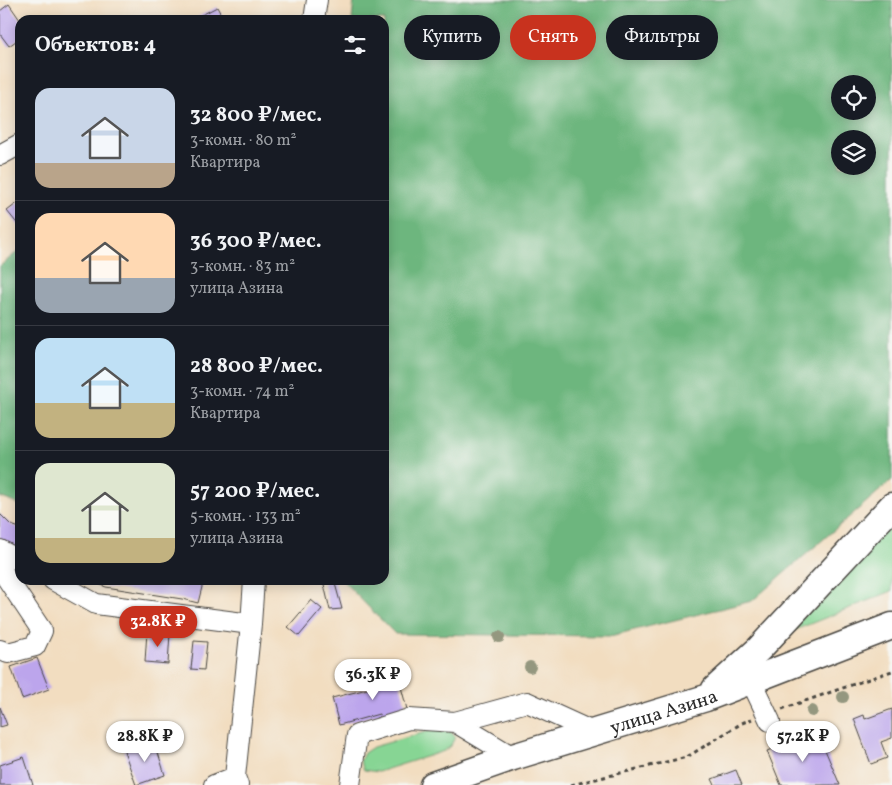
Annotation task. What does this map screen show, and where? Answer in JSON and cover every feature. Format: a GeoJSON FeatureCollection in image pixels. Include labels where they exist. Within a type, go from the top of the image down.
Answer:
{"type":"FeatureCollection","features":[{"type":"Feature","properties":{"kind":"main road"},"geometry":{"type":"LineString","coordinates":[[706,698],[759,648],[892,506]]}},
{"type":"Feature","properties":{"kind":"main road","name":"улица Азина"},"geometry":{"type":"LineString","coordinates":[[433,785],[476,778],[513,758],[706,698],[892,626]]}},
{"type":"Feature","properties":{"kind":"street"},"geometry":{"type":"LineString","coordinates":[[315,15],[317,0]]}},
{"type":"Feature","properties":{"kind":"street"},"geometry":{"type":"LineString","coordinates":[[0,155],[15,147]]}},
{"type":"Feature","properties":{"kind":"street"},"geometry":{"type":"LineString","coordinates":[[0,550],[15,558]]}},
{"type":"Feature","properties":{"kind":"street"},"geometry":{"type":"LineString","coordinates":[[0,568],[42,631],[35,646],[8,653],[0,650]]}},
{"type":"Feature","properties":{"kind":"street"},"geometry":{"type":"LineString","coordinates":[[62,585],[96,604],[251,624]]}},
{"type":"Feature","properties":{"kind":"street"},"geometry":{"type":"LineString","coordinates":[[214,785],[237,781],[254,585]]}},
{"type":"Feature","properties":{"kind":"street"},"geometry":{"type":"LineString","coordinates":[[751,681],[768,718]]}},
{"type":"Feature","properties":{"kind":"street"},"geometry":{"type":"LineString","coordinates":[[350,785],[357,735],[409,719],[455,722],[527,702],[595,733]]}},
{"type":"Feature","properties":{"kind":"street"},"geometry":{"type":"LineString","coordinates":[[455,722],[513,758]]}},
{"type":"Feature","properties":{"kind":"path"},"geometry":{"type":"LineString","coordinates":[[571,785],[687,756],[742,723],[768,718],[892,671]]}},
{"type":"Feature","properties":{"kind":"green space"},"geometry":{"type":"Polygon","coordinates":[[[354,0],[892,0],[892,480],[752,601],[610,636],[395,634],[347,585],[389,585],[389,15],[352,15],[354,0]]]}},
{"type":"Feature","properties":{"kind":"green space"},"geometry":{"type":"Polygon","coordinates":[[[15,254],[15,503],[0,497],[0,266],[15,254]]]}},
{"type":"Feature","properties":{"kind":"green space"},"geometry":{"type":"Polygon","coordinates":[[[892,523],[892,591],[785,634],[892,523]]]}},
{"type":"Feature","properties":{"kind":"green space"},"geometry":{"type":"Polygon","coordinates":[[[436,729],[451,732],[455,737],[451,745],[444,751],[378,772],[364,770],[360,761],[364,753],[373,747],[436,729]]]}},
{"type":"Feature","properties":{"kind":"building"},"geometry":{"type":"Polygon","coordinates":[[[9,4],[17,15],[15,15],[15,42],[9,46],[0,34],[0,11],[9,4]]]}},
{"type":"Feature","properties":{"kind":"building"},"geometry":{"type":"Polygon","coordinates":[[[217,7],[221,15],[202,15],[217,7]]]}},
{"type":"Feature","properties":{"kind":"building"},"geometry":{"type":"Polygon","coordinates":[[[15,205],[15,221],[7,211],[15,205]]]}},
{"type":"Feature","properties":{"kind":"building"},"geometry":{"type":"Polygon","coordinates":[[[0,514],[11,525],[15,526],[15,550],[0,544],[0,514]]]}},
{"type":"Feature","properties":{"kind":"building"},"geometry":{"type":"Polygon","coordinates":[[[101,585],[202,585],[198,603],[101,585]]]}},
{"type":"Feature","properties":{"kind":"building"},"geometry":{"type":"Polygon","coordinates":[[[324,585],[335,585],[342,609],[330,610],[324,585]]]}},
{"type":"Feature","properties":{"kind":"building"},"geometry":{"type":"Polygon","coordinates":[[[311,600],[322,609],[299,636],[288,627],[311,600]]]}},
{"type":"Feature","properties":{"kind":"building"},"geometry":{"type":"Polygon","coordinates":[[[147,631],[170,633],[168,664],[145,662],[147,631]]]}},
{"type":"Feature","properties":{"kind":"building"},"geometry":{"type":"Polygon","coordinates":[[[194,641],[207,642],[204,670],[191,669],[194,641]]]}},
{"type":"Feature","properties":{"kind":"building"},"geometry":{"type":"Polygon","coordinates":[[[37,658],[49,689],[22,699],[11,667],[37,658]]]}},
{"type":"Feature","properties":{"kind":"building"},"geometry":{"type":"Polygon","coordinates":[[[397,672],[408,713],[381,720],[379,714],[339,725],[332,698],[371,688],[369,679],[397,672]]]}},
{"type":"Feature","properties":{"kind":"building"},"geometry":{"type":"Polygon","coordinates":[[[0,707],[7,725],[0,727],[0,707]]]}},
{"type":"Feature","properties":{"kind":"building"},"geometry":{"type":"Polygon","coordinates":[[[892,709],[892,738],[881,742],[887,758],[871,764],[854,719],[864,715],[865,719],[892,709]]]}},
{"type":"Feature","properties":{"kind":"building"},"geometry":{"type":"Polygon","coordinates":[[[817,731],[840,785],[781,785],[767,751],[817,731]]]}},
{"type":"Feature","properties":{"kind":"building"},"geometry":{"type":"Polygon","coordinates":[[[154,740],[165,775],[136,785],[124,751],[154,740]]]}},
{"type":"Feature","properties":{"kind":"building"},"geometry":{"type":"Polygon","coordinates":[[[24,757],[33,785],[0,785],[0,765],[24,757]]]}},
{"type":"Feature","properties":{"kind":"building"},"geometry":{"type":"Polygon","coordinates":[[[736,770],[742,785],[715,785],[712,779],[736,770]]]}}]}
